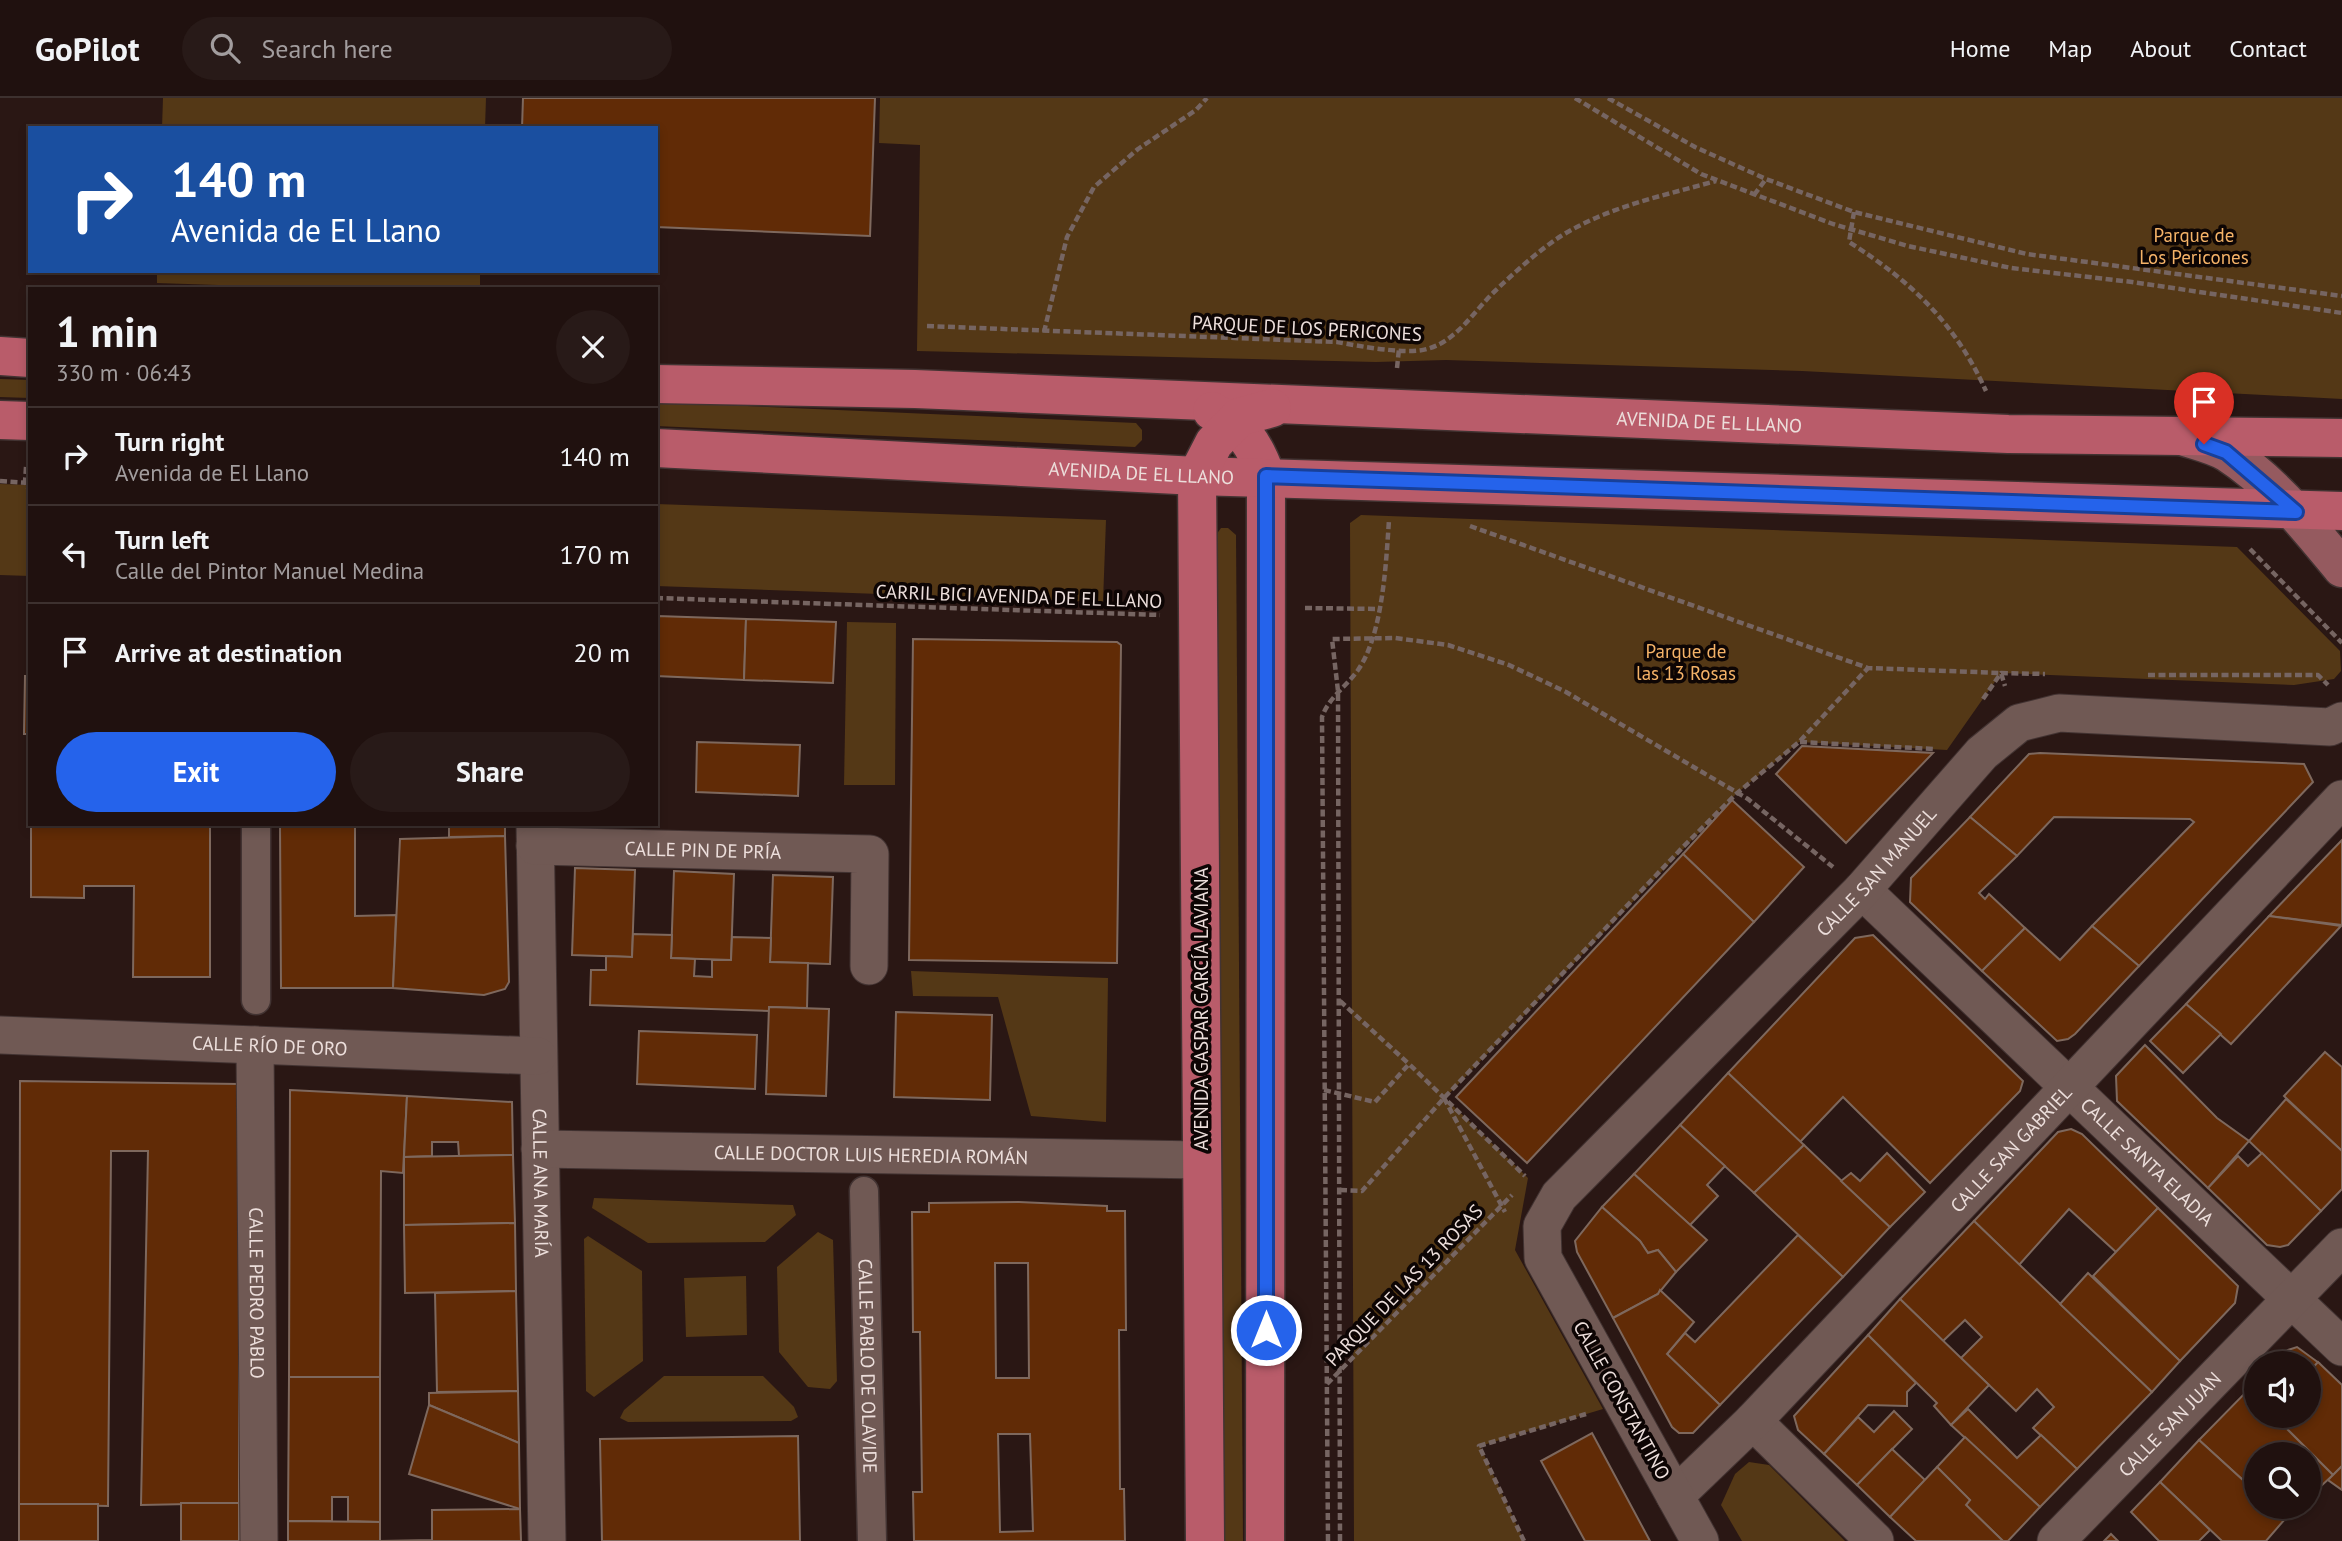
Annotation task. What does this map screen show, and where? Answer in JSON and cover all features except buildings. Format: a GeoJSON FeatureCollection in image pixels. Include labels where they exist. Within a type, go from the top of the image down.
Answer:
{"type":"FeatureCollection","features":[{"type":"Feature","properties":{"kind":"main road"},"geometry":{"type":"LineString","coordinates":[[0,356],[28,358]]}},
{"type":"Feature","properties":{"kind":"main road","name":"AVENIDA DE EL LLANO"},"geometry":{"type":"LineString","coordinates":[[658,384],[915,389],[2008,434],[2342,439]]}},
{"type":"Feature","properties":{"kind":"main road"},"geometry":{"type":"LineString","coordinates":[[1191,401],[1233,424],[1255,445],[1266,476],[1265,1541]]}},
{"type":"Feature","properties":{"kind":"main road"},"geometry":{"type":"LineString","coordinates":[[1197,476],[1214,443],[1240,417],[1284,405]]}},
{"type":"Feature","properties":{"kind":"main road"},"geometry":{"type":"LineString","coordinates":[[0,420],[28,421]]}},
{"type":"Feature","properties":{"kind":"main road"},"geometry":{"type":"LineString","coordinates":[[2182,436],[2226,452],[2296,512],[2342,568]]}},
{"type":"Feature","properties":{"kind":"main road","name":"AVENIDA DE EL LLANO"},"geometry":{"type":"LineString","coordinates":[[658,448],[1197,476],[1266,476],[2296,512],[2342,511]]}},
{"type":"Feature","properties":{"kind":"main road","name":"AVENIDA GASPAR GARCÍA LAVIANA"},"geometry":{"type":"LineString","coordinates":[[1197,476],[1205,1541]]}},
{"type":"Feature","properties":{"kind":"street","name":"CALLE SAN MANUEL"},"geometry":{"type":"LineString","coordinates":[[1543,1258],[1542,1226],[1559,1196],[1862,890],[1982,753],[2019,723],[2059,713],[2338,727]]}},
{"type":"Feature","properties":{"kind":"street","name":"CALLE SAN GABRIEL"},"geometry":{"type":"LineString","coordinates":[[1675,1496],[1753,1422],[2342,799]]}},
{"type":"Feature","properties":{"kind":"street"},"geometry":{"type":"LineString","coordinates":[[256,826],[256,1000]]}},
{"type":"Feature","properties":{"kind":"street","name":"CALLE PIN DE PRÍA"},"geometry":{"type":"LineString","coordinates":[[535,835],[870,854],[869,966]]}},
{"type":"Feature","properties":{"kind":"street","name":"CALLE ANA MARÍA"},"geometry":{"type":"LineString","coordinates":[[535,835],[547,1541]]}},
{"type":"Feature","properties":{"kind":"street","name":"CALLE SANTA ELADIA"},"geometry":{"type":"LineString","coordinates":[[1862,890],[2342,1347]]}},
{"type":"Feature","properties":{"kind":"street","name":"CALLE RÍO DE ORO"},"geometry":{"type":"LineString","coordinates":[[0,1035],[538,1056]]}},
{"type":"Feature","properties":{"kind":"street","name":"CALLE PEDRO PABLO"},"geometry":{"type":"LineString","coordinates":[[256,1045],[259,1541]]}},
{"type":"Feature","properties":{"kind":"street","name":"CALLE DOCTOR LUIS HEREDIA ROMÁN"},"geometry":{"type":"LineString","coordinates":[[540,1149],[1201,1160]]}},
{"type":"Feature","properties":{"kind":"street","name":"CALLE PABLO DE OLAVIDE"},"geometry":{"type":"LineString","coordinates":[[864,1191],[872,1541]]}},
{"type":"Feature","properties":{"kind":"street","name":"CALLE SAN JUAN"},"geometry":{"type":"LineString","coordinates":[[2056,1541],[2342,1247]]}},
{"type":"Feature","properties":{"kind":"street","name":"CALLE CONSTANTINO"},"geometry":{"type":"LineString","coordinates":[[1543,1258],[1700,1541]]}},
{"type":"Feature","properties":{"kind":"street"},"geometry":{"type":"LineString","coordinates":[[1753,1422],[1875,1541]]}},
{"type":"Feature","properties":{"kind":"path"},"geometry":{"type":"LineString","coordinates":[[1044,332],[1067,237],[1094,187],[1139,149],[1196,110],[1206,98]]}},
{"type":"Feature","properties":{"kind":"path"},"geometry":{"type":"LineString","coordinates":[[1575,98],[1716,181],[1851,229],[1908,246],[2011,268],[2132,282],[2342,313]]}},
{"type":"Feature","properties":{"kind":"path"},"geometry":{"type":"LineString","coordinates":[[1608,98],[1695,147],[1766,179],[1854,212],[2027,254],[2342,296]]}},
{"type":"Feature","properties":{"kind":"path"},"geometry":{"type":"LineString","coordinates":[[1754,195],[1766,179]]}},
{"type":"Feature","properties":{"kind":"path","name":"PARQUE DE LOS PERICONES"},"geometry":{"type":"LineString","coordinates":[[928,326],[1337,342],[1376,349],[1426,350],[1451,338],[1495,291],[1558,238],[1628,203],[1716,181]]}},
{"type":"Feature","properties":{"kind":"path"},"geometry":{"type":"LineString","coordinates":[[1854,212],[1849,242],[1892,269],[1933,307],[1969,354],[1986,391]]}},
{"type":"Feature","properties":{"kind":"path"},"geometry":{"type":"LineString","coordinates":[[0,481],[27,482],[26,467]]}},
{"type":"Feature","properties":{"kind":"path"},"geometry":{"type":"LineString","coordinates":[[1328,1541],[1322,718],[1327,704],[1359,668],[1381,609],[1389,517],[1388,480]]}},
{"type":"Feature","properties":{"kind":"path"},"geometry":{"type":"LineString","coordinates":[[1459,520],[1539,552],[1868,668],[2001,673],[2019,723]]}},
{"type":"Feature","properties":{"kind":"path","name":"CARRIL BICI AVENIDA DE EL LLANO"},"geometry":{"type":"LineString","coordinates":[[658,597],[1199,614]]}},
{"type":"Feature","properties":{"kind":"path"},"geometry":{"type":"LineString","coordinates":[[1267,612],[1316,607],[1333,611],[1381,609]]}},
{"type":"Feature","properties":{"kind":"path"},"geometry":{"type":"LineString","coordinates":[[1340,1541],[1338,691],[1332,639],[1395,638],[1448,645],[1509,665],[1566,692],[1735,794],[1748,799],[1834,867]]}},
{"type":"Feature","properties":{"kind":"path"},"geometry":{"type":"LineString","coordinates":[[1340,1190],[1362,1191],[1444,1098],[1735,794],[1799,742],[1868,668]]}},
{"type":"Feature","properties":{"kind":"path"},"geometry":{"type":"LineString","coordinates":[[1339,1000],[1444,1098]]}},
{"type":"Feature","properties":{"kind":"path"},"geometry":{"type":"LineString","coordinates":[[1324,1090],[1375,1102],[1409,1064]]}},
{"type":"Feature","properties":{"kind":"path","name":"PARQUE DE LAS 13 ROSAS"},"geometry":{"type":"LineString","coordinates":[[1326,1385],[1528,1178],[1444,1098]]}},
{"type":"Feature","properties":{"kind":"path","name":"PARQUE DE LAS 13 ROSAS"},"geometry":{"type":"LineString","coordinates":[[1444,1098],[1508,1217]]}},
{"type":"Feature","properties":{"kind":"path"},"geometry":{"type":"LineString","coordinates":[[1524,1541],[1479,1446],[1591,1413]]}},
{"type":"Feature","properties":{"kind":"green space"},"geometry":{"type":"Polygon","coordinates":[[[163,98],[486,98],[485,126],[162,126],[163,98]]]}},
{"type":"Feature","properties":{"kind":"green space","name":"Parque de Los Pericones"},"geometry":{"type":"Polygon","coordinates":[[[880,98],[2342,98],[2342,399],[1802,371],[1446,360],[1376,362],[917,351],[920,145],[879,143],[880,98]]]}},
{"type":"Feature","properties":{"kind":"green space"},"geometry":{"type":"Polygon","coordinates":[[[157,273],[480,273],[480,287],[279,287],[157,283],[157,273]]]}},
{"type":"Feature","properties":{"kind":"green space"},"geometry":{"type":"Polygon","coordinates":[[[0,379],[28,380],[28,398],[0,397],[0,379]]]}},
{"type":"Feature","properties":{"kind":"green space"},"geometry":{"type":"Polygon","coordinates":[[[658,402],[1136,423],[1142,430],[1142,440],[1135,447],[658,426],[658,402]]]}},
{"type":"Feature","properties":{"kind":"green space"},"geometry":{"type":"Polygon","coordinates":[[[0,484],[28,485],[28,576],[0,575],[0,484]]]}},
{"type":"Feature","properties":{"kind":"green space"},"geometry":{"type":"Polygon","coordinates":[[[658,504],[1106,520],[1103,602],[658,586],[658,504]]]}},
{"type":"Feature","properties":{"kind":"green space","name":"Parque de las 13 Rosas"},"geometry":{"type":"Polygon","coordinates":[[[1361,515],[2237,547],[2340,651],[2341,671],[2334,679],[2294,685],[2001,673],[1947,750],[1799,742],[1736,794],[1445,1098],[1528,1178],[1515,1250],[1603,1409],[1480,1446],[1524,1541],[1354,1541],[1350,523],[1361,515]]]}},
{"type":"Feature","properties":{"kind":"green space"},"geometry":{"type":"Polygon","coordinates":[[[1221,528],[1228,528],[1236,535],[1243,1541],[1222,1541],[1216,535],[1221,528]]]}},
{"type":"Feature","properties":{"kind":"green space"},"geometry":{"type":"Polygon","coordinates":[[[847,622],[896,623],[895,785],[844,785],[847,622]]]}},
{"type":"Feature","properties":{"kind":"green space"},"geometry":{"type":"Polygon","coordinates":[[[911,971],[1108,978],[1106,1122],[1031,1116],[998,997],[913,996],[911,971]]]}},
{"type":"Feature","properties":{"kind":"green space"},"geometry":{"type":"Polygon","coordinates":[[[594,1198],[793,1205],[796,1215],[765,1242],[648,1243],[592,1208],[594,1198]]]}},
{"type":"Feature","properties":{"kind":"green space"},"geometry":{"type":"Polygon","coordinates":[[[818,1232],[833,1240],[837,1381],[830,1389],[808,1387],[779,1352],[777,1267],[818,1232]]]}},
{"type":"Feature","properties":{"kind":"green space"},"geometry":{"type":"Polygon","coordinates":[[[588,1236],[642,1271],[643,1361],[594,1397],[586,1391],[584,1239],[588,1236]]]}},
{"type":"Feature","properties":{"kind":"green space"},"geometry":{"type":"Polygon","coordinates":[[[746,1276],[747,1335],[686,1337],[684,1278],[746,1276]]]}},
{"type":"Feature","properties":{"kind":"green space"},"geometry":{"type":"Polygon","coordinates":[[[664,1376],[763,1376],[794,1407],[798,1417],[791,1421],[628,1422],[620,1418],[624,1410],[664,1376]]]}},
{"type":"Feature","properties":{"kind":"green space"},"geometry":{"type":"Polygon","coordinates":[[[1749,1462],[1769,1465],[1845,1541],[1742,1541],[1721,1505],[1735,1474],[1749,1462]]]}},
{"type":"Feature","properties":{"kind":"route"},"geometry":{"type":"LineString","coordinates":[[1266,1330],[1266,476],[2296,512],[2260,478],[2226,452],[2204,444]]}}]}
